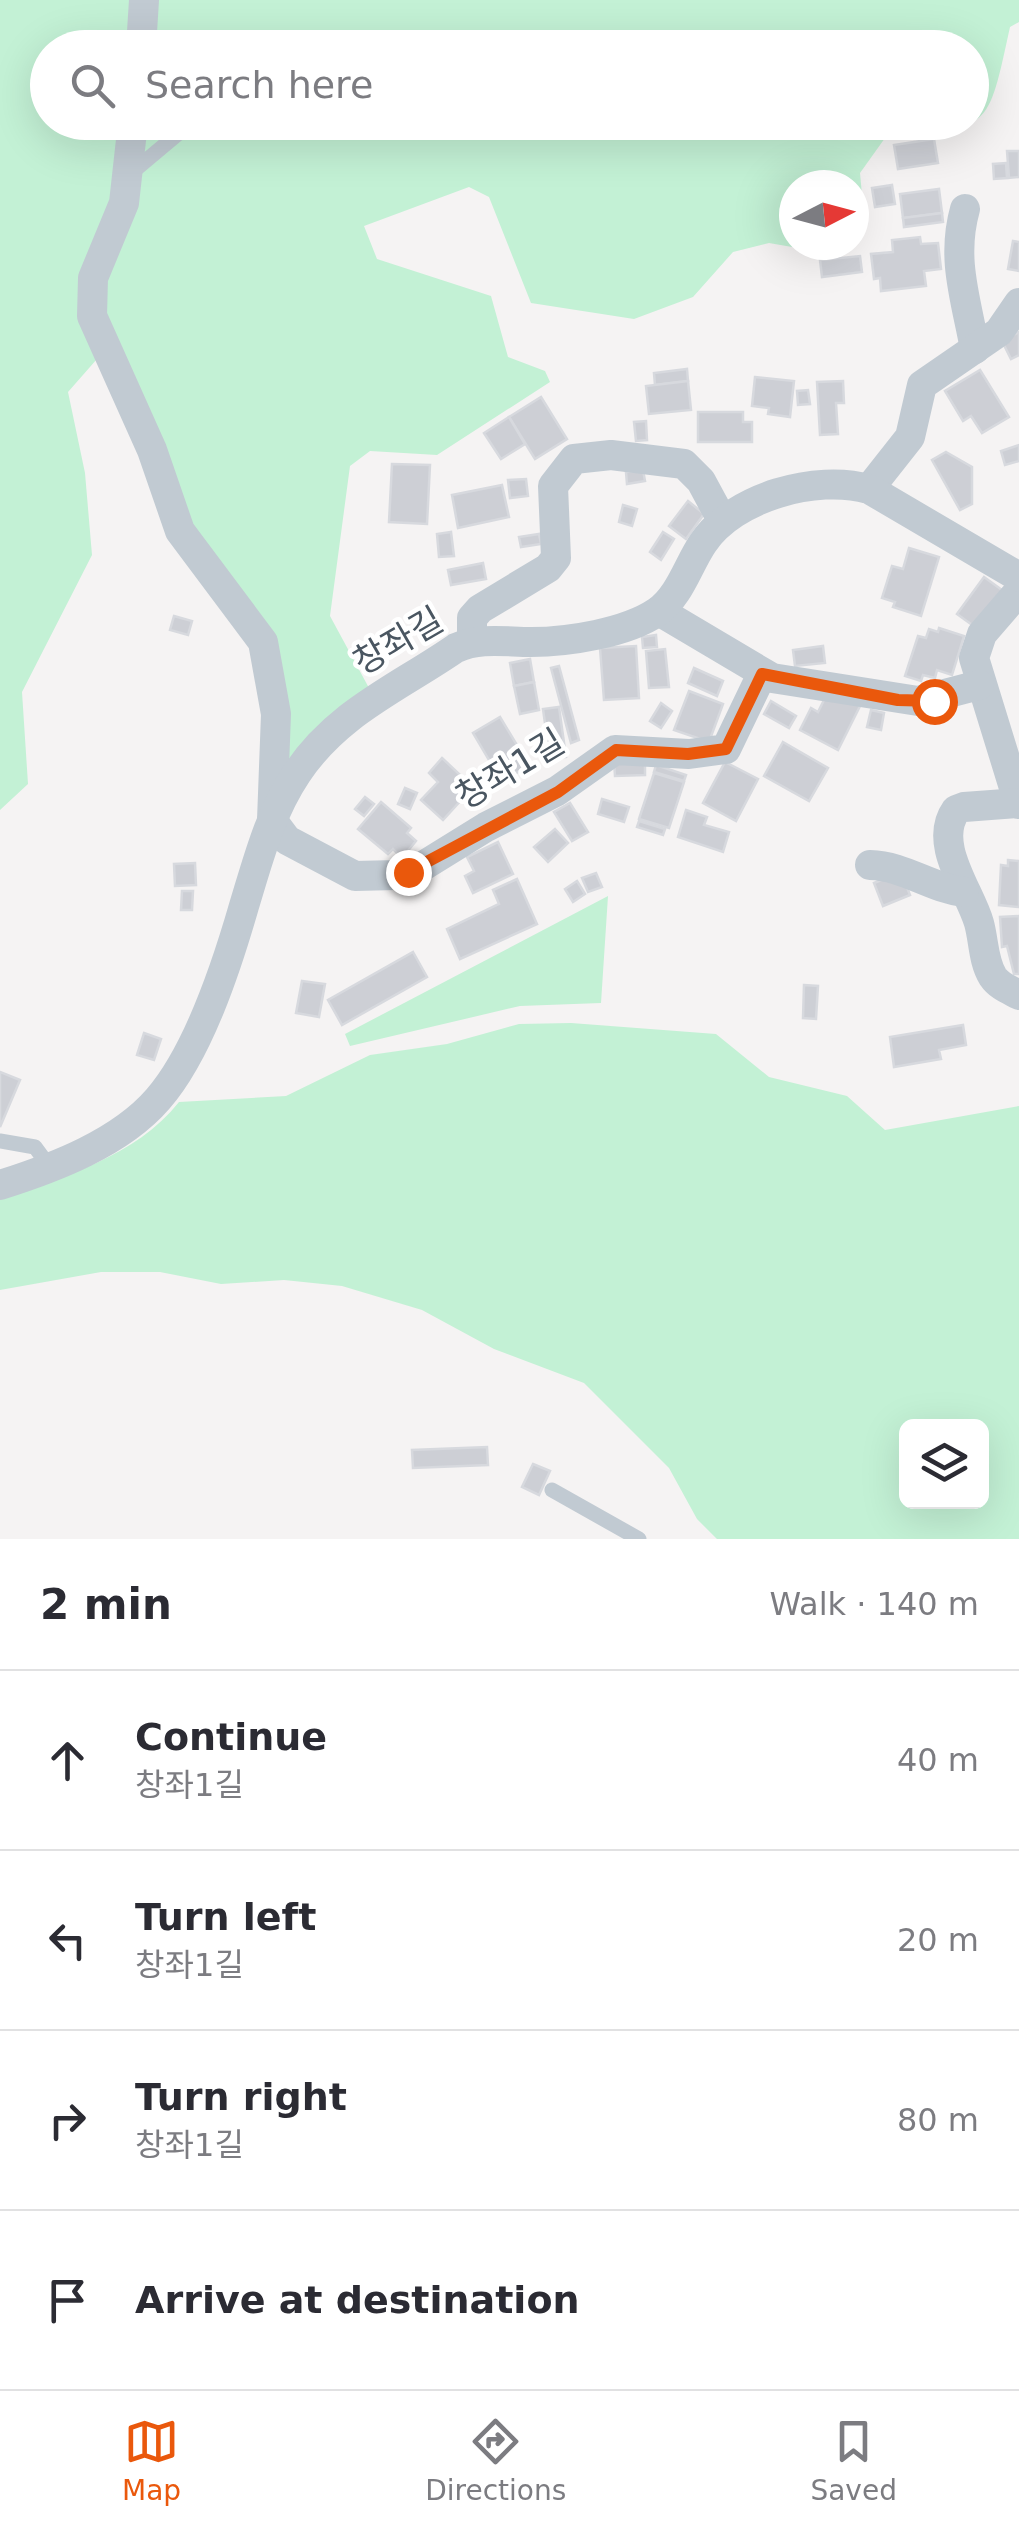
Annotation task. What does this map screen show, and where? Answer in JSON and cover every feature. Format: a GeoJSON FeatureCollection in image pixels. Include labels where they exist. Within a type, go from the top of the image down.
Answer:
{"type":"FeatureCollection","features":[{"type":"Feature","properties":{"kind":"street"},"geometry":{"type":"LineString","coordinates":[[142,30],[144,0]]}},
{"type":"Feature","properties":{"kind":"street"},"geometry":{"type":"LineString","coordinates":[[132,140],[130,174],[116,231],[93,278],[92,316],[152,450],[180,532],[263,642],[276,714],[272,820]]}},
{"type":"Feature","properties":{"kind":"street"},"geometry":{"type":"LineString","coordinates":[[965,209],[958,239],[958,270],[975,349]]}},
{"type":"Feature","properties":{"kind":"street"},"geometry":{"type":"LineString","coordinates":[[869,489],[910,436],[922,386],[999,332],[1019,303]]}},
{"type":"Feature","properties":{"kind":"street"},"geometry":{"type":"LineString","coordinates":[[472,642],[472,618],[480,610],[548,568],[556,558],[553,486],[574,459],[600,454],[684,464],[701,481],[722,520]]}},
{"type":"Feature","properties":{"kind":"street"},"geometry":{"type":"LineString","coordinates":[[979,686],[918,702],[762,674],[660,611],[722,520],[745,506],[787,493],[842,485],[869,489],[1019,577]]}},
{"type":"Feature","properties":{"kind":"street"},"geometry":{"type":"LineString","coordinates":[[1019,591],[976,646],[979,686],[1017,793],[964,807],[951,816],[952,856],[980,924],[993,976],[1019,996]]}},
{"type":"Feature","properties":{"kind":"street","name":"창좌길"},"geometry":{"type":"LineString","coordinates":[[0,1185],[120,1131],[158,1100],[172,1081],[235,938],[272,820],[309,756],[344,719],[472,642],[570,638],[633,623],[660,611]]}},
{"type":"Feature","properties":{"kind":"street","name":"창좌1길"},"geometry":{"type":"LineString","coordinates":[[272,820],[287,840],[355,876],[408,872],[558,792],[616,750],[688,754],[726,749],[762,674]]}},
{"type":"Feature","properties":{"kind":"street"},"geometry":{"type":"LineString","coordinates":[[870,865],[899,868],[941,888],[964,892]]}},
{"type":"Feature","properties":{"kind":"lane"},"geometry":{"type":"LineString","coordinates":[[130,174],[171,140]]}},
{"type":"Feature","properties":{"kind":"lane"},"geometry":{"type":"LineString","coordinates":[[0,1141],[35,1147],[49,1166]]}},
{"type":"Feature","properties":{"kind":"lane"},"geometry":{"type":"LineString","coordinates":[[552,1490],[638,1539]]}},
{"type":"Feature","properties":{"kind":"green space"},"geometry":{"type":"Polygon","coordinates":[[[0,0],[1019,0],[1019,22],[1010,27],[989,105],[989,30],[30,30],[30,140],[884,140],[862,170],[779,170],[779,245],[769,243],[733,252],[693,297],[634,319],[531,303],[489,197],[469,187],[364,226],[377,259],[491,296],[508,357],[545,371],[550,382],[437,455],[370,451],[350,466],[330,616],[369,688],[288,767],[286,706],[214,564],[97,359],[68,392],[85,473],[92,555],[22,692],[28,784],[0,810],[0,0]]]}},
{"type":"Feature","properties":{"kind":"green space"},"geometry":{"type":"Polygon","coordinates":[[[608,896],[601,1003],[520,1006],[350,1046],[345,1034],[608,896]]]}},
{"type":"Feature","properties":{"kind":"green space"},"geometry":{"type":"Polygon","coordinates":[[[571,1023],[716,1034],[769,1077],[847,1096],[885,1130],[1019,1106],[1019,1539],[717,1539],[697,1519],[669,1468],[584,1383],[494,1349],[422,1310],[342,1286],[284,1280],[221,1284],[160,1272],[101,1272],[0,1290],[0,1199],[74,1173],[120,1151],[142,1137],[179,1102],[286,1096],[370,1055],[447,1044],[519,1024],[571,1023]]]}},
{"type":"Feature","properties":{"kind":"building"},"geometry":{"type":"Polygon","coordinates":[[[934,140],[938,163],[898,169],[894,145],[934,140]]]}},
{"type":"Feature","properties":{"kind":"building"},"geometry":{"type":"Polygon","coordinates":[[[1007,151],[1019,151],[1019,177],[1009,178],[1007,151]]]}},
{"type":"Feature","properties":{"kind":"building"},"geometry":{"type":"Polygon","coordinates":[[[1006,163],[1007,178],[994,179],[993,164],[1006,163]]]}},
{"type":"Feature","properties":{"kind":"building"},"geometry":{"type":"Polygon","coordinates":[[[892,185],[895,204],[875,207],[872,188],[892,185]]]}},
{"type":"Feature","properties":{"kind":"building"},"geometry":{"type":"Polygon","coordinates":[[[939,189],[942,213],[903,218],[900,194],[939,189]]]}},
{"type":"Feature","properties":{"kind":"building"},"geometry":{"type":"Polygon","coordinates":[[[942,213],[943,222],[904,227],[903,218],[942,213]]]}},
{"type":"Feature","properties":{"kind":"building"},"geometry":{"type":"Polygon","coordinates":[[[920,237],[921,244],[938,243],[941,269],[924,271],[926,286],[881,291],[880,278],[874,279],[871,254],[893,252],[892,240],[920,237]]]}},
{"type":"Feature","properties":{"kind":"building"},"geometry":{"type":"Polygon","coordinates":[[[1013,241],[1019,242],[1019,271],[1008,269],[1013,241]]]}},
{"type":"Feature","properties":{"kind":"building"},"geometry":{"type":"Polygon","coordinates":[[[820,260],[860,260],[862,272],[822,277],[820,260]]]}},
{"type":"Feature","properties":{"kind":"building"},"geometry":{"type":"Polygon","coordinates":[[[1019,332],[1019,355],[1011,359],[1002,341],[1019,332]]]}},
{"type":"Feature","properties":{"kind":"building"},"geometry":{"type":"Polygon","coordinates":[[[687,369],[688,381],[655,385],[654,373],[687,369]]]}},
{"type":"Feature","properties":{"kind":"building"},"geometry":{"type":"Polygon","coordinates":[[[980,370],[1009,417],[982,433],[971,416],[963,421],[945,391],[980,370]]]}},
{"type":"Feature","properties":{"kind":"building"},"geometry":{"type":"Polygon","coordinates":[[[755,377],[794,381],[790,417],[768,414],[769,408],[752,406],[755,377]]]}},
{"type":"Feature","properties":{"kind":"building"},"geometry":{"type":"Polygon","coordinates":[[[688,381],[691,410],[649,414],[646,386],[688,381]]]}},
{"type":"Feature","properties":{"kind":"building"},"geometry":{"type":"Polygon","coordinates":[[[843,381],[844,403],[836,403],[838,434],[820,435],[817,382],[843,381]]]}},
{"type":"Feature","properties":{"kind":"building"},"geometry":{"type":"Polygon","coordinates":[[[808,390],[810,404],[798,405],[797,391],[808,390]]]}},
{"type":"Feature","properties":{"kind":"building"},"geometry":{"type":"Polygon","coordinates":[[[541,397],[567,439],[535,459],[509,417],[541,397]]]}},
{"type":"Feature","properties":{"kind":"building"},"geometry":{"type":"Polygon","coordinates":[[[698,412],[743,412],[743,422],[752,422],[752,442],[698,442],[698,412]]]}},
{"type":"Feature","properties":{"kind":"building"},"geometry":{"type":"Polygon","coordinates":[[[509,417],[525,444],[501,459],[484,433],[509,417]]]}},
{"type":"Feature","properties":{"kind":"building"},"geometry":{"type":"Polygon","coordinates":[[[646,421],[647,440],[636,441],[634,422],[646,421]]]}},
{"type":"Feature","properties":{"kind":"building"},"geometry":{"type":"Polygon","coordinates":[[[1019,445],[1019,461],[1005,465],[1001,451],[1019,445]]]}},
{"type":"Feature","properties":{"kind":"building"},"geometry":{"type":"Polygon","coordinates":[[[946,452],[972,467],[972,504],[960,510],[932,460],[946,452]]]}},
{"type":"Feature","properties":{"kind":"building"},"geometry":{"type":"Polygon","coordinates":[[[392,464],[430,465],[427,524],[389,522],[392,464]]]}},
{"type":"Feature","properties":{"kind":"building"},"geometry":{"type":"Polygon","coordinates":[[[643,470],[645,481],[627,484],[626,472],[643,470]]]}},
{"type":"Feature","properties":{"kind":"building"},"geometry":{"type":"Polygon","coordinates":[[[526,479],[528,496],[510,498],[508,480],[526,479]]]}},
{"type":"Feature","properties":{"kind":"building"},"geometry":{"type":"Polygon","coordinates":[[[502,485],[509,517],[458,528],[452,495],[502,485]]]}},
{"type":"Feature","properties":{"kind":"building"},"geometry":{"type":"Polygon","coordinates":[[[688,501],[704,514],[686,539],[669,526],[688,501]]]}},
{"type":"Feature","properties":{"kind":"building"},"geometry":{"type":"Polygon","coordinates":[[[623,505],[637,509],[632,526],[619,522],[623,505]]]}},
{"type":"Feature","properties":{"kind":"building"},"geometry":{"type":"Polygon","coordinates":[[[451,532],[454,556],[439,557],[437,534],[451,532]]]}},
{"type":"Feature","properties":{"kind":"building"},"geometry":{"type":"Polygon","coordinates":[[[663,532],[674,539],[661,560],[650,552],[663,532]]]}},
{"type":"Feature","properties":{"kind":"building"},"geometry":{"type":"Polygon","coordinates":[[[539,534],[541,544],[521,547],[519,537],[539,534]]]}},
{"type":"Feature","properties":{"kind":"building"},"geometry":{"type":"Polygon","coordinates":[[[909,548],[939,557],[921,616],[893,607],[895,602],[882,598],[892,566],[903,569],[909,548]]]}},
{"type":"Feature","properties":{"kind":"building"},"geometry":{"type":"Polygon","coordinates":[[[483,563],[486,579],[451,585],[448,570],[483,563]]]}},
{"type":"Feature","properties":{"kind":"building"},"geometry":{"type":"Polygon","coordinates":[[[984,577],[1002,590],[975,627],[957,614],[984,577]]]}},
{"type":"Feature","properties":{"kind":"building"},"geometry":{"type":"Polygon","coordinates":[[[174,616],[192,621],[188,635],[170,630],[174,616]]]}},
{"type":"Feature","properties":{"kind":"building"},"geometry":{"type":"Polygon","coordinates":[[[939,628],[964,636],[952,675],[937,670],[935,678],[923,675],[921,681],[905,676],[918,636],[926,638],[929,629],[938,632],[939,628]]]}},
{"type":"Feature","properties":{"kind":"building"},"geometry":{"type":"Polygon","coordinates":[[[656,635],[657,647],[643,648],[642,637],[656,635]]]}},
{"type":"Feature","properties":{"kind":"building"},"geometry":{"type":"Polygon","coordinates":[[[636,646],[639,698],[604,700],[600,648],[636,646]]]}},
{"type":"Feature","properties":{"kind":"building"},"geometry":{"type":"Polygon","coordinates":[[[823,646],[825,663],[795,666],[793,650],[823,646]]]}},
{"type":"Feature","properties":{"kind":"building"},"geometry":{"type":"Polygon","coordinates":[[[665,649],[669,687],[649,688],[646,651],[665,649]]]}},
{"type":"Feature","properties":{"kind":"building"},"geometry":{"type":"Polygon","coordinates":[[[530,659],[534,682],[514,686],[510,663],[530,659]]]}},
{"type":"Feature","properties":{"kind":"building"},"geometry":{"type":"Polygon","coordinates":[[[559,666],[579,740],[571,743],[551,668],[559,666]]]}},
{"type":"Feature","properties":{"kind":"building"},"geometry":{"type":"Polygon","coordinates":[[[694,668],[723,681],[717,696],[688,683],[694,668]]]}},
{"type":"Feature","properties":{"kind":"building"},"geometry":{"type":"Polygon","coordinates":[[[534,682],[539,710],[520,714],[514,686],[534,682]]]}},
{"type":"Feature","properties":{"kind":"building"},"geometry":{"type":"Polygon","coordinates":[[[829,690],[860,706],[838,750],[800,730],[811,708],[818,712],[829,690]]]}},
{"type":"Feature","properties":{"kind":"building"},"geometry":{"type":"Polygon","coordinates":[[[689,691],[723,704],[709,742],[674,730],[689,691]]]}},
{"type":"Feature","properties":{"kind":"building"},"geometry":{"type":"Polygon","coordinates":[[[771,701],[796,716],[789,728],[764,714],[771,701]]]}},
{"type":"Feature","properties":{"kind":"building"},"geometry":{"type":"Polygon","coordinates":[[[661,703],[672,711],[661,728],[650,721],[661,703]]]}},
{"type":"Feature","properties":{"kind":"building"},"geometry":{"type":"Polygon","coordinates":[[[559,707],[566,757],[550,759],[543,709],[559,707]]]}},
{"type":"Feature","properties":{"kind":"building"},"geometry":{"type":"Polygon","coordinates":[[[871,710],[884,713],[881,730],[867,727],[871,710]]]}},
{"type":"Feature","properties":{"kind":"building"},"geometry":{"type":"Polygon","coordinates":[[[500,717],[529,765],[502,782],[473,733],[500,717]]]}},
{"type":"Feature","properties":{"kind":"building"},"geometry":{"type":"Polygon","coordinates":[[[783,742],[828,768],[809,801],[764,776],[783,742]]]}},
{"type":"Feature","properties":{"kind":"building"},"geometry":{"type":"Polygon","coordinates":[[[442,758],[473,787],[443,820],[421,800],[438,782],[429,773],[442,758]]]}},
{"type":"Feature","properties":{"kind":"building"},"geometry":{"type":"Polygon","coordinates":[[[645,759],[645,775],[615,776],[614,760],[645,759]]]}},
{"type":"Feature","properties":{"kind":"building"},"geometry":{"type":"Polygon","coordinates":[[[725,762],[758,779],[736,821],[703,803],[725,762]]]}},
{"type":"Feature","properties":{"kind":"building"},"geometry":{"type":"Polygon","coordinates":[[[656,765],[686,775],[684,781],[654,772],[656,765]]]}},
{"type":"Feature","properties":{"kind":"building"},"geometry":{"type":"Polygon","coordinates":[[[654,773],[684,782],[669,828],[639,819],[654,773]]]}},
{"type":"Feature","properties":{"kind":"building"},"geometry":{"type":"Polygon","coordinates":[[[405,788],[417,793],[410,809],[398,804],[405,788]]]}},
{"type":"Feature","properties":{"kind":"building"},"geometry":{"type":"Polygon","coordinates":[[[365,797],[374,804],[364,816],[355,809],[365,797]]]}},
{"type":"Feature","properties":{"kind":"building"},"geometry":{"type":"Polygon","coordinates":[[[602,799],[629,807],[624,822],[598,814],[602,799]]]}},
{"type":"Feature","properties":{"kind":"building"},"geometry":{"type":"Polygon","coordinates":[[[381,802],[411,828],[407,833],[416,841],[402,858],[393,849],[388,854],[358,829],[381,802]]]}},
{"type":"Feature","properties":{"kind":"building"},"geometry":{"type":"Polygon","coordinates":[[[570,803],[588,832],[572,841],[554,812],[570,803]]]}},
{"type":"Feature","properties":{"kind":"building"},"geometry":{"type":"Polygon","coordinates":[[[686,810],[707,817],[704,825],[729,832],[723,852],[678,837],[686,810]]]}},
{"type":"Feature","properties":{"kind":"building"},"geometry":{"type":"Polygon","coordinates":[[[639,821],[665,829],[663,835],[637,827],[639,821]]]}},
{"type":"Feature","properties":{"kind":"building"},"geometry":{"type":"Polygon","coordinates":[[[555,829],[568,843],[548,862],[534,847],[555,829]]]}},
{"type":"Feature","properties":{"kind":"building"},"geometry":{"type":"Polygon","coordinates":[[[498,842],[513,874],[473,893],[465,876],[474,871],[467,857],[498,842]]]}},
{"type":"Feature","properties":{"kind":"building"},"geometry":{"type":"Polygon","coordinates":[[[1008,860],[1019,861],[1019,907],[999,905],[1001,865],[1008,866],[1008,860]]]}},
{"type":"Feature","properties":{"kind":"building"},"geometry":{"type":"Polygon","coordinates":[[[195,863],[196,885],[175,886],[174,864],[195,863]]]}},
{"type":"Feature","properties":{"kind":"building"},"geometry":{"type":"Polygon","coordinates":[[[901,872],[910,895],[883,906],[874,883],[901,872]]]}},
{"type":"Feature","properties":{"kind":"building"},"geometry":{"type":"Polygon","coordinates":[[[596,873],[602,887],[588,892],[582,878],[596,873]]]}},
{"type":"Feature","properties":{"kind":"building"},"geometry":{"type":"Polygon","coordinates":[[[517,879],[537,924],[460,959],[447,929],[499,904],[493,890],[517,879]]]}},
{"type":"Feature","properties":{"kind":"building"},"geometry":{"type":"Polygon","coordinates":[[[577,881],[585,894],[573,902],[565,889],[577,881]]]}},
{"type":"Feature","properties":{"kind":"building"},"geometry":{"type":"Polygon","coordinates":[[[182,891],[193,891],[192,910],[181,910],[182,891]]]}},
{"type":"Feature","properties":{"kind":"building"},"geometry":{"type":"Polygon","coordinates":[[[1019,916],[1019,974],[1014,974],[1007,946],[1002,947],[1000,917],[1019,916]]]}},
{"type":"Feature","properties":{"kind":"building"},"geometry":{"type":"Polygon","coordinates":[[[413,952],[427,977],[342,1025],[328,1000],[413,952]]]}},
{"type":"Feature","properties":{"kind":"building"},"geometry":{"type":"Polygon","coordinates":[[[302,981],[325,984],[319,1017],[296,1013],[302,981]]]}},
{"type":"Feature","properties":{"kind":"building"},"geometry":{"type":"Polygon","coordinates":[[[804,985],[818,986],[816,1019],[803,1018],[804,985]]]}},
{"type":"Feature","properties":{"kind":"building"},"geometry":{"type":"Polygon","coordinates":[[[963,1025],[966,1045],[939,1050],[941,1059],[894,1067],[890,1037],[963,1025]]]}},
{"type":"Feature","properties":{"kind":"building"},"geometry":{"type":"Polygon","coordinates":[[[144,1033],[161,1039],[154,1060],[137,1055],[144,1033]]]}},
{"type":"Feature","properties":{"kind":"building"},"geometry":{"type":"Polygon","coordinates":[[[0,1072],[20,1080],[0,1127],[0,1072]]]}},
{"type":"Feature","properties":{"kind":"building"},"geometry":{"type":"Polygon","coordinates":[[[487,1447],[488,1465],[413,1468],[412,1450],[487,1447]]]}},
{"type":"Feature","properties":{"kind":"building"},"geometry":{"type":"Polygon","coordinates":[[[533,1464],[550,1471],[539,1495],[522,1487],[533,1464]]]}},
{"type":"Feature","properties":{"kind":"route"},"geometry":{"type":"LineString","coordinates":[[408,872],[558,792],[616,750],[719,753],[733,742],[762,674],[898,700],[934,701]]}}]}
